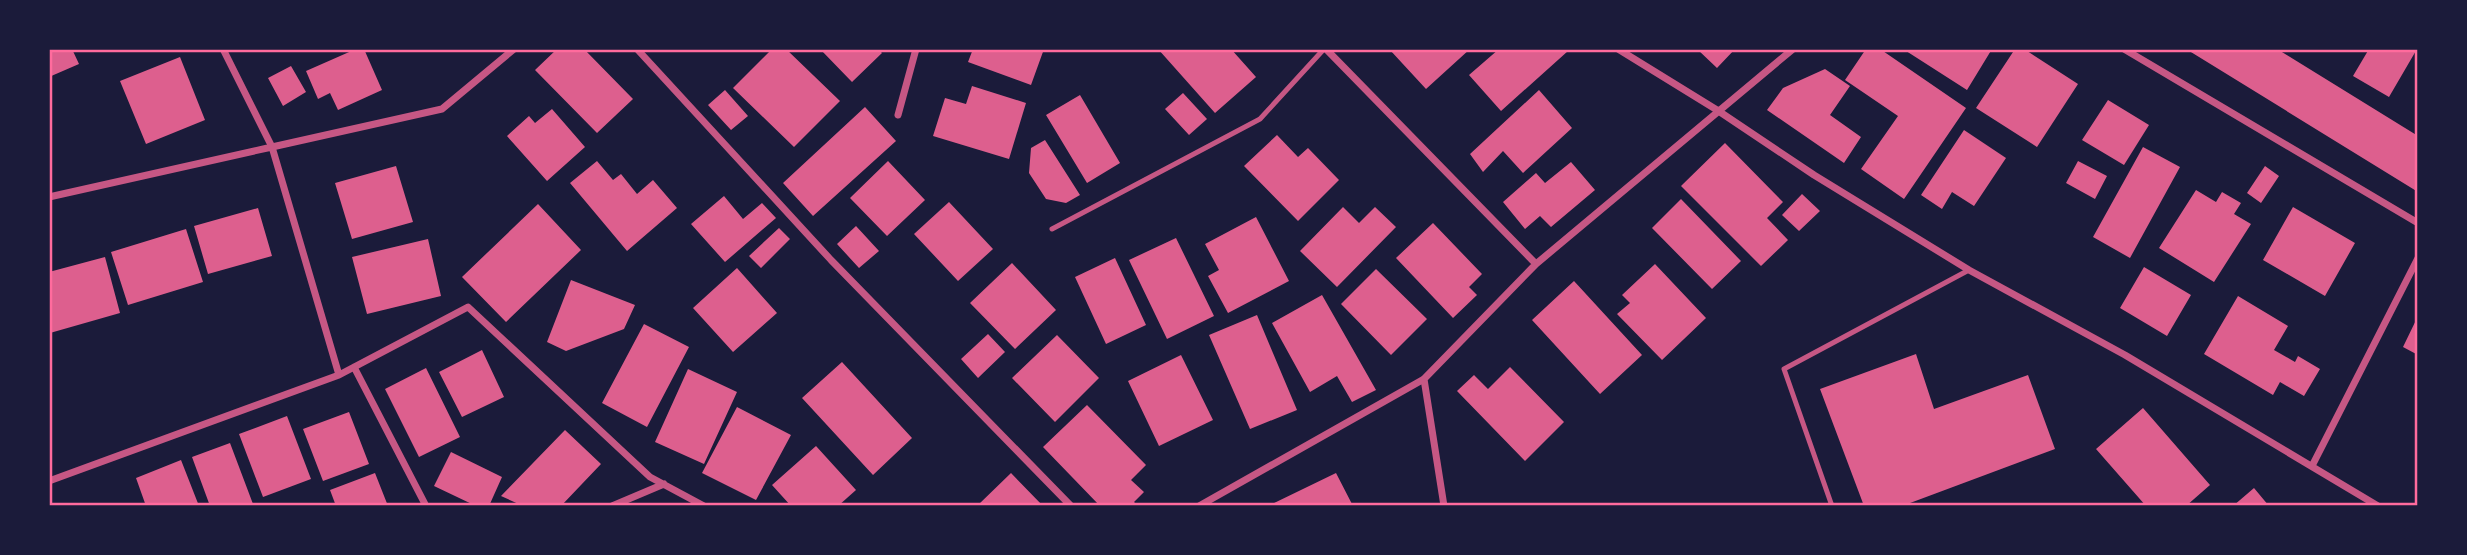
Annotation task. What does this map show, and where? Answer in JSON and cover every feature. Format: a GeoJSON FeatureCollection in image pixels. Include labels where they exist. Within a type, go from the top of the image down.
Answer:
{"type":"FeatureCollection","features":[{"type":"Feature","properties":{"kind":"street"},"geometry":{"type":"LineString","coordinates":[[223,49],[272,147],[340,375]]}},
{"type":"Feature","properties":{"kind":"street"},"geometry":{"type":"LineString","coordinates":[[49,197],[442,109],[514,49]]}},
{"type":"Feature","properties":{"kind":"street"},"geometry":{"type":"LineString","coordinates":[[637,49],[831,260],[1071,506]]}},
{"type":"Feature","properties":{"kind":"street"},"geometry":{"type":"LineString","coordinates":[[898,115],[916,49]]}},
{"type":"Feature","properties":{"kind":"street"},"geometry":{"type":"LineString","coordinates":[[1325,49],[1536,264]]}},
{"type":"Feature","properties":{"kind":"street"},"geometry":{"type":"LineString","coordinates":[[1618,49],[1717,110],[1814,176],[1969,270],[2124,355],[2378,506]]}},
{"type":"Feature","properties":{"kind":"street"},"geometry":{"type":"LineString","coordinates":[[1199,506],[1424,379],[1536,264],[1793,49]]}},
{"type":"Feature","properties":{"kind":"street"},"geometry":{"type":"LineString","coordinates":[[2124,49],[2418,223]]}},
{"type":"Feature","properties":{"kind":"street"},"geometry":{"type":"LineString","coordinates":[[2312,466],[2418,258]]}},
{"type":"Feature","properties":{"kind":"street"},"geometry":{"type":"LineString","coordinates":[[49,481],[340,375],[468,307],[650,477],[705,506]]}},
{"type":"Feature","properties":{"kind":"street"},"geometry":{"type":"LineString","coordinates":[[354,367],[426,506]]}},
{"type":"Feature","properties":{"kind":"street"},"geometry":{"type":"LineString","coordinates":[[1424,379],[1444,506]]}},
{"type":"Feature","properties":{"kind":"street"},"geometry":{"type":"LineString","coordinates":[[612,506],[664,484]]}},
{"type":"Feature","properties":{"kind":"lane"},"geometry":{"type":"LineString","coordinates":[[1052,229],[1260,120],[1325,49]]}},
{"type":"Feature","properties":{"kind":"lane"},"geometry":{"type":"LineString","coordinates":[[1832,506],[1784,369],[1969,270]]}},
{"type":"Feature","properties":{"kind":"building"},"geometry":{"type":"Polygon","coordinates":[[[49,49],[72,49],[79,64],[49,77],[49,49]]]}},
{"type":"Feature","properties":{"kind":"building"},"geometry":{"type":"Polygon","coordinates":[[[356,49],[364,49],[382,90],[338,110],[330,93],[318,99],[306,71],[356,49]]]}},
{"type":"Feature","properties":{"kind":"building"},"geometry":{"type":"Polygon","coordinates":[[[557,49],[584,49],[633,99],[597,133],[535,70],[557,49]]]}},
{"type":"Feature","properties":{"kind":"building"},"geometry":{"type":"Polygon","coordinates":[[[772,49],[786,49],[840,101],[794,147],[733,88],[772,49]]]}},
{"type":"Feature","properties":{"kind":"building"},"geometry":{"type":"Polygon","coordinates":[[[820,49],[878,49],[882,53],[852,82],[820,49]]]}},
{"type":"Feature","properties":{"kind":"building"},"geometry":{"type":"Polygon","coordinates":[[[973,49],[1044,49],[1031,85],[968,62],[973,49]]]}},
{"type":"Feature","properties":{"kind":"building"},"geometry":{"type":"Polygon","coordinates":[[[1158,49],[1231,49],[1256,77],[1215,113],[1158,49]]]}},
{"type":"Feature","properties":{"kind":"building"},"geometry":{"type":"Polygon","coordinates":[[[1391,49],[1470,49],[1426,89],[1391,49]]]}},
{"type":"Feature","properties":{"kind":"building"},"geometry":{"type":"Polygon","coordinates":[[[1499,49],[1568,51],[1501,111],[1469,75],[1499,49]]]}},
{"type":"Feature","properties":{"kind":"building"},"geometry":{"type":"Polygon","coordinates":[[[1697,49],[1735,49],[1717,68],[1697,49]]]}},
{"type":"Feature","properties":{"kind":"building"},"geometry":{"type":"Polygon","coordinates":[[[1866,49],[1880,49],[1966,108],[1904,199],[1861,169],[1898,116],[1845,80],[1866,49]]]}},
{"type":"Feature","properties":{"kind":"building"},"geometry":{"type":"Polygon","coordinates":[[[1903,49],[1992,49],[1967,90],[1903,49]]]}},
{"type":"Feature","properties":{"kind":"building"},"geometry":{"type":"Polygon","coordinates":[[[2015,49],[2024,49],[2078,84],[2037,147],[1976,108],[2015,49]]]}},
{"type":"Feature","properties":{"kind":"building"},"geometry":{"type":"Polygon","coordinates":[[[2186,49],[2277,49],[2418,136],[2418,192],[2186,49]]]}},
{"type":"Feature","properties":{"kind":"building"},"geometry":{"type":"Polygon","coordinates":[[[2369,49],[2417,49],[2389,97],[2353,76],[2369,49]]]}},
{"type":"Feature","properties":{"kind":"building"},"geometry":{"type":"Polygon","coordinates":[[[180,57],[205,120],[146,144],[120,81],[180,57]]]}},
{"type":"Feature","properties":{"kind":"building"},"geometry":{"type":"Polygon","coordinates":[[[291,66],[306,92],[283,106],[268,78],[291,66]]]}},
{"type":"Feature","properties":{"kind":"building"},"geometry":{"type":"Polygon","coordinates":[[[1825,69],[1850,86],[1830,115],[1861,137],[1844,163],[1767,110],[1783,88],[1825,69]]]}},
{"type":"Feature","properties":{"kind":"building"},"geometry":{"type":"Polygon","coordinates":[[[972,86],[1026,103],[1009,159],[933,136],[945,98],[966,104],[972,86]]]}},
{"type":"Feature","properties":{"kind":"building"},"geometry":{"type":"Polygon","coordinates":[[[725,90],[748,116],[731,130],[708,105],[725,90]]]}},
{"type":"Feature","properties":{"kind":"building"},"geometry":{"type":"Polygon","coordinates":[[[1539,90],[1572,128],[1523,173],[1503,151],[1483,172],[1470,154],[1539,90]]]}},
{"type":"Feature","properties":{"kind":"building"},"geometry":{"type":"Polygon","coordinates":[[[1183,93],[1207,119],[1189,135],[1165,109],[1183,93]]]}},
{"type":"Feature","properties":{"kind":"building"},"geometry":{"type":"Polygon","coordinates":[[[1080,95],[1120,163],[1087,183],[1046,115],[1080,95]]]}},
{"type":"Feature","properties":{"kind":"building"},"geometry":{"type":"Polygon","coordinates":[[[2108,100],[2149,125],[2124,165],[2082,140],[2108,100]]]}},
{"type":"Feature","properties":{"kind":"building"},"geometry":{"type":"Polygon","coordinates":[[[865,107],[896,141],[813,216],[783,183],[865,107]]]}},
{"type":"Feature","properties":{"kind":"building"},"geometry":{"type":"Polygon","coordinates":[[[552,109],[585,147],[547,181],[507,136],[529,116],[535,123],[552,109]]]}},
{"type":"Feature","properties":{"kind":"building"},"geometry":{"type":"Polygon","coordinates":[[[1964,130],[2006,158],[1974,206],[1952,192],[1942,209],[1921,195],[1964,130]]]}},
{"type":"Feature","properties":{"kind":"building"},"geometry":{"type":"Polygon","coordinates":[[[1277,135],[1298,157],[1308,148],[1339,180],[1298,221],[1244,166],[1277,135]]]}},
{"type":"Feature","properties":{"kind":"building"},"geometry":{"type":"Polygon","coordinates":[[[1045,140],[1080,195],[1066,203],[1046,199],[1029,173],[1031,148],[1045,140]]]}},
{"type":"Feature","properties":{"kind":"building"},"geometry":{"type":"Polygon","coordinates":[[[1725,143],[1783,202],[1767,218],[1788,240],[1761,266],[1681,186],[1725,143]]]}},
{"type":"Feature","properties":{"kind":"building"},"geometry":{"type":"Polygon","coordinates":[[[2143,147],[2180,167],[2130,258],[2093,237],[2143,147]]]}},
{"type":"Feature","properties":{"kind":"building"},"geometry":{"type":"Polygon","coordinates":[[[597,161],[613,180],[621,174],[637,194],[653,180],[677,208],[627,251],[570,183],[597,161]]]}},
{"type":"Feature","properties":{"kind":"building"},"geometry":{"type":"Polygon","coordinates":[[[888,161],[925,200],[887,236],[850,198],[888,161]]]}},
{"type":"Feature","properties":{"kind":"building"},"geometry":{"type":"Polygon","coordinates":[[[2078,161],[2107,176],[2095,199],[2066,183],[2078,161]]]}},
{"type":"Feature","properties":{"kind":"building"},"geometry":{"type":"Polygon","coordinates":[[[1571,162],[1595,190],[1551,227],[1540,216],[1525,229],[1503,202],[1536,173],[1545,183],[1571,162]]]}},
{"type":"Feature","properties":{"kind":"building"},"geometry":{"type":"Polygon","coordinates":[[[396,166],[413,222],[352,239],[335,183],[396,166]]]}},
{"type":"Feature","properties":{"kind":"building"},"geometry":{"type":"Polygon","coordinates":[[[2265,166],[2279,176],[2261,203],[2247,193],[2265,166]]]}},
{"type":"Feature","properties":{"kind":"building"},"geometry":{"type":"Polygon","coordinates":[[[2196,190],[2216,202],[2222,192],[2241,203],[2234,214],[2251,224],[2214,282],[2159,248],[2196,190]]]}},
{"type":"Feature","properties":{"kind":"building"},"geometry":{"type":"Polygon","coordinates":[[[1802,194],[1820,211],[1799,231],[1782,215],[1802,194]]]}},
{"type":"Feature","properties":{"kind":"building"},"geometry":{"type":"Polygon","coordinates":[[[724,196],[743,219],[762,203],[776,218],[725,262],[691,224],[724,196]]]}},
{"type":"Feature","properties":{"kind":"building"},"geometry":{"type":"Polygon","coordinates":[[[1681,199],[1741,261],[1712,289],[1652,228],[1681,199]]]}},
{"type":"Feature","properties":{"kind":"building"},"geometry":{"type":"Polygon","coordinates":[[[949,202],[993,249],[958,281],[914,234],[949,202]]]}},
{"type":"Feature","properties":{"kind":"building"},"geometry":{"type":"Polygon","coordinates":[[[538,204],[581,250],[506,322],[462,277],[538,204]]]}},
{"type":"Feature","properties":{"kind":"building"},"geometry":{"type":"Polygon","coordinates":[[[1343,207],[1359,223],[1375,207],[1396,227],[1337,287],[1300,251],[1343,207]]]}},
{"type":"Feature","properties":{"kind":"building"},"geometry":{"type":"Polygon","coordinates":[[[2293,207],[2355,243],[2325,296],[2263,260],[2293,207]]]}},
{"type":"Feature","properties":{"kind":"building"},"geometry":{"type":"Polygon","coordinates":[[[258,208],[272,256],[208,274],[194,226],[258,208]]]}},
{"type":"Feature","properties":{"kind":"building"},"geometry":{"type":"Polygon","coordinates":[[[1256,217],[1289,281],[1228,313],[1208,276],[1219,270],[1205,244],[1256,217]]]}},
{"type":"Feature","properties":{"kind":"building"},"geometry":{"type":"Polygon","coordinates":[[[1433,223],[1482,274],[1469,287],[1477,295],[1453,318],[1396,258],[1433,223]]]}},
{"type":"Feature","properties":{"kind":"building"},"geometry":{"type":"Polygon","coordinates":[[[856,226],[879,251],[859,268],[837,244],[856,226]]]}},
{"type":"Feature","properties":{"kind":"building"},"geometry":{"type":"Polygon","coordinates":[[[779,228],[790,239],[761,268],[749,256],[779,228]]]}},
{"type":"Feature","properties":{"kind":"building"},"geometry":{"type":"Polygon","coordinates":[[[186,229],[203,282],[128,305],[111,252],[186,229]]]}},
{"type":"Feature","properties":{"kind":"building"},"geometry":{"type":"Polygon","coordinates":[[[1176,238],[1214,316],[1167,339],[1129,260],[1176,238]]]}},
{"type":"Feature","properties":{"kind":"building"},"geometry":{"type":"Polygon","coordinates":[[[428,239],[441,296],[367,314],[352,257],[428,239]]]}},
{"type":"Feature","properties":{"kind":"building"},"geometry":{"type":"Polygon","coordinates":[[[105,257],[120,313],[50,333],[49,272],[105,257]]]}},
{"type":"Feature","properties":{"kind":"building"},"geometry":{"type":"Polygon","coordinates":[[[1115,258],[1146,325],[1106,344],[1075,277],[1115,258]]]}},
{"type":"Feature","properties":{"kind":"building"},"geometry":{"type":"Polygon","coordinates":[[[1012,263],[1056,310],[1015,349],[970,303],[1012,263]]]}},
{"type":"Feature","properties":{"kind":"building"},"geometry":{"type":"Polygon","coordinates":[[[1655,264],[1706,318],[1662,360],[1617,314],[1630,303],[1622,295],[1655,264]]]}},
{"type":"Feature","properties":{"kind":"building"},"geometry":{"type":"Polygon","coordinates":[[[2144,267],[2191,295],[2167,336],[2120,308],[2144,267]]]}},
{"type":"Feature","properties":{"kind":"building"},"geometry":{"type":"Polygon","coordinates":[[[737,268],[777,313],[733,352],[693,308],[737,268]]]}},
{"type":"Feature","properties":{"kind":"building"},"geometry":{"type":"Polygon","coordinates":[[[1376,269],[1427,319],[1391,355],[1341,304],[1376,269]]]}},
{"type":"Feature","properties":{"kind":"building"},"geometry":{"type":"Polygon","coordinates":[[[571,280],[635,305],[624,329],[566,351],[547,342],[571,280]]]}},
{"type":"Feature","properties":{"kind":"building"},"geometry":{"type":"Polygon","coordinates":[[[1574,281],[1642,355],[1600,394],[1532,320],[1574,281]]]}},
{"type":"Feature","properties":{"kind":"building"},"geometry":{"type":"Polygon","coordinates":[[[1322,295],[1376,390],[1352,402],[1337,376],[1310,392],[1272,323],[1322,295]]]}},
{"type":"Feature","properties":{"kind":"building"},"geometry":{"type":"Polygon","coordinates":[[[2238,296],[2288,326],[2274,350],[2295,362],[2298,356],[2320,369],[2304,396],[2280,382],[2273,395],[2204,354],[2238,296]]]}},
{"type":"Feature","properties":{"kind":"building"},"geometry":{"type":"Polygon","coordinates":[[[1257,315],[1297,410],[1250,429],[1209,335],[1257,315]]]}},
{"type":"Feature","properties":{"kind":"building"},"geometry":{"type":"Polygon","coordinates":[[[2418,316],[2418,355],[2403,347],[2418,316]]]}},
{"type":"Feature","properties":{"kind":"building"},"geometry":{"type":"Polygon","coordinates":[[[644,324],[689,347],[647,427],[602,403],[644,324]]]}},
{"type":"Feature","properties":{"kind":"building"},"geometry":{"type":"Polygon","coordinates":[[[988,334],[1005,352],[978,378],[961,359],[988,334]]]}},
{"type":"Feature","properties":{"kind":"building"},"geometry":{"type":"Polygon","coordinates":[[[1057,335],[1099,378],[1055,422],[1012,378],[1057,335]]]}},
{"type":"Feature","properties":{"kind":"building"},"geometry":{"type":"Polygon","coordinates":[[[482,350],[504,397],[462,417],[439,372],[482,350]]]}},
{"type":"Feature","properties":{"kind":"building"},"geometry":{"type":"Polygon","coordinates":[[[1916,354],[1934,409],[2028,375],[2055,449],[1902,506],[1864,506],[1820,389],[1916,354]]]}},
{"type":"Feature","properties":{"kind":"building"},"geometry":{"type":"Polygon","coordinates":[[[1181,355],[1213,420],[1159,446],[1128,381],[1181,355]]]}},
{"type":"Feature","properties":{"kind":"building"},"geometry":{"type":"Polygon","coordinates":[[[842,362],[912,438],[873,475],[802,398],[842,362]]]}},
{"type":"Feature","properties":{"kind":"building"},"geometry":{"type":"Polygon","coordinates":[[[1510,367],[1564,422],[1525,461],[1457,391],[1474,375],[1488,389],[1510,367]]]}},
{"type":"Feature","properties":{"kind":"building"},"geometry":{"type":"Polygon","coordinates":[[[426,368],[460,437],[419,457],[385,389],[426,368]]]}},
{"type":"Feature","properties":{"kind":"building"},"geometry":{"type":"Polygon","coordinates":[[[688,369],[737,392],[704,464],[655,442],[688,369]]]}},
{"type":"Feature","properties":{"kind":"building"},"geometry":{"type":"Polygon","coordinates":[[[1087,405],[1146,465],[1131,480],[1144,492],[1134,502],[1138,506],[1100,506],[1043,447],[1087,405]]]}},
{"type":"Feature","properties":{"kind":"building"},"geometry":{"type":"Polygon","coordinates":[[[737,407],[791,435],[756,500],[702,473],[737,407]]]}},
{"type":"Feature","properties":{"kind":"building"},"geometry":{"type":"Polygon","coordinates":[[[2143,408],[2210,485],[2186,506],[2146,506],[2096,449],[2143,408]]]}},
{"type":"Feature","properties":{"kind":"building"},"geometry":{"type":"Polygon","coordinates":[[[349,412],[369,464],[323,481],[303,429],[349,412]]]}},
{"type":"Feature","properties":{"kind":"building"},"geometry":{"type":"Polygon","coordinates":[[[287,416],[311,479],[263,497],[239,434],[287,416]]]}},
{"type":"Feature","properties":{"kind":"building"},"geometry":{"type":"Polygon","coordinates":[[[565,430],[601,464],[561,506],[523,506],[501,496],[565,430]]]}},
{"type":"Feature","properties":{"kind":"building"},"geometry":{"type":"Polygon","coordinates":[[[230,443],[253,504],[210,506],[192,457],[230,443]]]}},
{"type":"Feature","properties":{"kind":"building"},"geometry":{"type":"Polygon","coordinates":[[[816,446],[856,490],[838,506],[791,506],[772,485],[816,446]]]}},
{"type":"Feature","properties":{"kind":"building"},"geometry":{"type":"Polygon","coordinates":[[[451,452],[502,477],[489,506],[476,506],[434,486],[451,452]]]}},
{"type":"Feature","properties":{"kind":"building"},"geometry":{"type":"Polygon","coordinates":[[[181,460],[199,506],[146,506],[136,478],[181,460]]]}},
{"type":"Feature","properties":{"kind":"building"},"geometry":{"type":"Polygon","coordinates":[[[375,473],[388,506],[336,506],[330,490],[375,473]]]}},
{"type":"Feature","properties":{"kind":"building"},"geometry":{"type":"Polygon","coordinates":[[[1011,473],[1043,506],[977,506],[1011,473]]]}},
{"type":"Feature","properties":{"kind":"building"},"geometry":{"type":"Polygon","coordinates":[[[1336,473],[1353,506],[1268,506],[1336,473]]]}},
{"type":"Feature","properties":{"kind":"building"},"geometry":{"type":"Polygon","coordinates":[[[2254,488],[2269,506],[2233,506],[2254,488]]]}}]}
